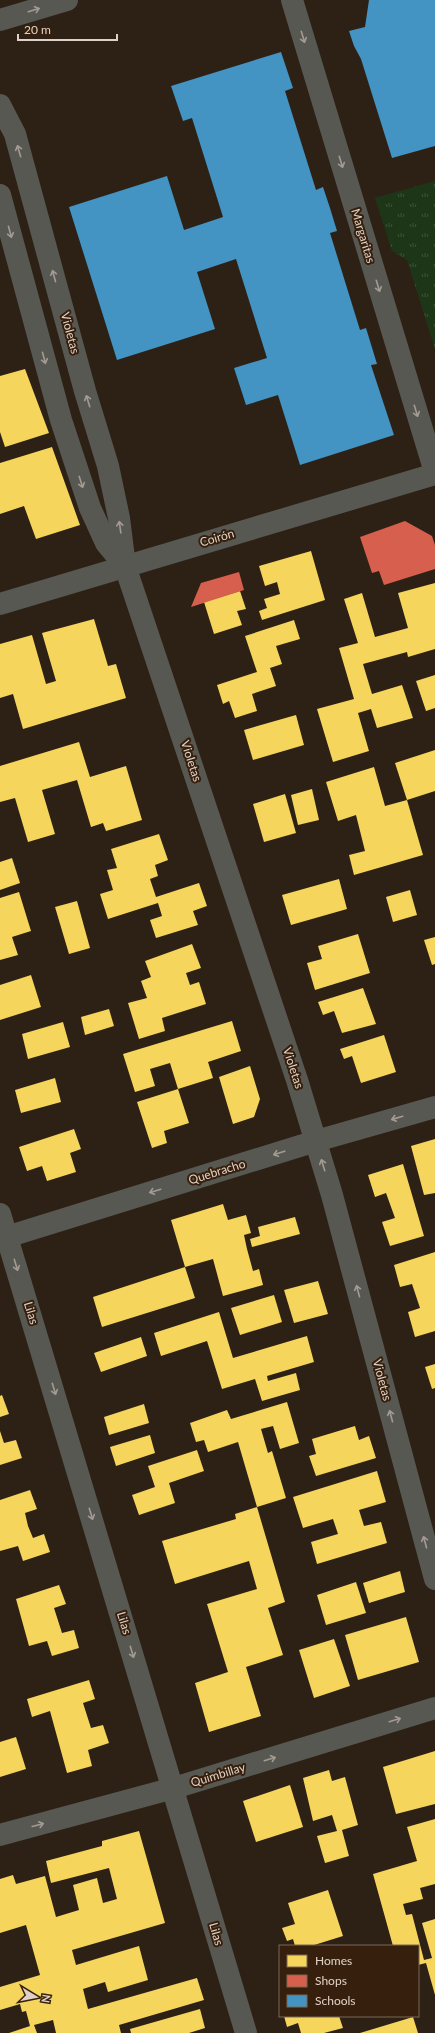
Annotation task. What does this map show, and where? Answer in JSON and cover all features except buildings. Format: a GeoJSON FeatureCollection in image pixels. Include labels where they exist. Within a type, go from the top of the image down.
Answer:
{"type":"FeatureCollection","features":[{"type":"Feature","properties":{"kind":"street"},"geometry":{"type":"LineString","coordinates":[[0,20],[67,0]]}},
{"type":"Feature","properties":{"kind":"street","name":"Margaritas"},"geometry":{"type":"LineString","coordinates":[[292,0],[435,473]]}},
{"type":"Feature","properties":{"kind":"street","name":"Violetas"},"geometry":{"type":"LineString","coordinates":[[0,105],[15,134],[83,383],[108,466],[119,518],[125,566],[316,1141],[435,1579]]}},
{"type":"Feature","properties":{"kind":"street","name":"Violetas"},"geometry":{"type":"LineString","coordinates":[[0,195],[61,420],[90,508],[106,543],[125,566]]}},
{"type":"Feature","properties":{"kind":"street","name":"Coirón"},"geometry":{"type":"LineString","coordinates":[[0,604],[435,473]]}},
{"type":"Feature","properties":{"kind":"street","name":"Quebracho"},"geometry":{"type":"LineString","coordinates":[[4,1237],[316,1141],[435,1108]]}},
{"type":"Feature","properties":{"kind":"street","name":"Lilas"},"geometry":{"type":"LineString","coordinates":[[0,1214],[4,1237],[174,1788],[246,2033]]}},
{"type":"Feature","properties":{"kind":"street","name":"Quimbillay"},"geometry":{"type":"LineString","coordinates":[[0,1835],[174,1788],[435,1708]]}},
{"type":"Feature","properties":{"kind":"green space"},"geometry":{"type":"Polygon","coordinates":[[[435,181],[435,349],[407,260],[392,251],[375,198],[435,181]]]}}]}
